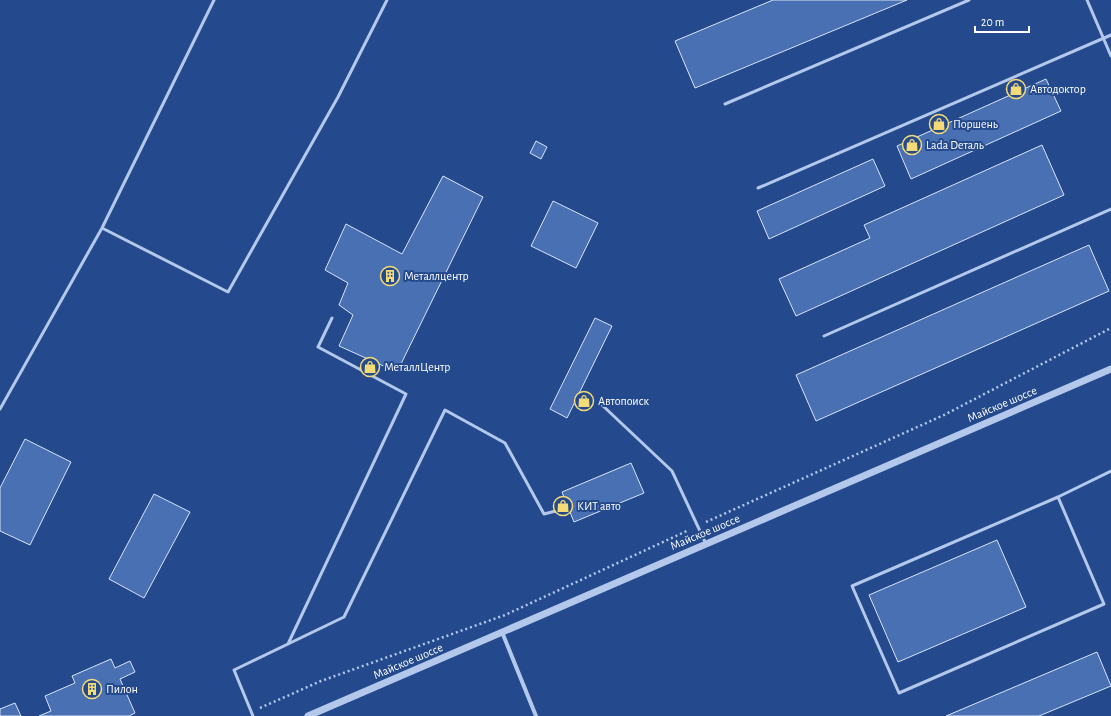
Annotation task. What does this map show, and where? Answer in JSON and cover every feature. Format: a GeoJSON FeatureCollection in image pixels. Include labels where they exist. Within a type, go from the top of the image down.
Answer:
{"type":"FeatureCollection","features":[{"type":"Feature","properties":{"kind":"street","name":"Майское шоссе"},"geometry":{"type":"LineString","coordinates":[[308,716],[1111,369]]}},
{"type":"Feature","properties":{"kind":"street"},"geometry":{"type":"LineString","coordinates":[[502,632],[536,716]]}},
{"type":"Feature","properties":{"kind":"lane"},"geometry":{"type":"LineString","coordinates":[[0,409],[102,228],[214,0]]}},
{"type":"Feature","properties":{"kind":"lane"},"geometry":{"type":"LineString","coordinates":[[102,228],[228,292],[338,97],[387,0]]}},
{"type":"Feature","properties":{"kind":"lane"},"geometry":{"type":"LineString","coordinates":[[725,104],[969,0]]}},
{"type":"Feature","properties":{"kind":"lane"},"geometry":{"type":"LineString","coordinates":[[1087,0],[1111,56]]}},
{"type":"Feature","properties":{"kind":"lane"},"geometry":{"type":"LineString","coordinates":[[758,188],[1111,36]]}},
{"type":"Feature","properties":{"kind":"lane"},"geometry":{"type":"LineString","coordinates":[[824,336],[1111,209]]}},
{"type":"Feature","properties":{"kind":"lane"},"geometry":{"type":"LineString","coordinates":[[288,644],[406,394],[318,347],[332,318]]}},
{"type":"Feature","properties":{"kind":"lane"},"geometry":{"type":"LineString","coordinates":[[602,405],[672,471],[706,544]]}},
{"type":"Feature","properties":{"kind":"lane"},"geometry":{"type":"LineString","coordinates":[[252,714],[234,670],[344,617],[446,410],[505,443],[544,514],[567,508]]}},
{"type":"Feature","properties":{"kind":"lane"},"geometry":{"type":"LineString","coordinates":[[1058,497],[1104,604],[899,693],[852,586],[1058,497],[1111,471]]}},
{"type":"Feature","properties":{"kind":"path"},"geometry":{"type":"LineString","coordinates":[[252,714],[321,681],[505,615],[600,570],[944,415],[1111,328]]}},
{"type":"Feature","properties":{"kind":"building"},"geometry":{"type":"Polygon","coordinates":[[[773,0],[907,0],[695,88],[675,41],[773,0]]]}},
{"type":"Feature","properties":{"kind":"building"},"geometry":{"type":"Polygon","coordinates":[[[1046,79],[1061,111],[911,179],[897,146],[1046,79]]]}},
{"type":"Feature","properties":{"kind":"building"},"geometry":{"type":"Polygon","coordinates":[[[536,141],[547,147],[541,159],[530,153],[536,141]]]}},
{"type":"Feature","properties":{"kind":"building"},"geometry":{"type":"Polygon","coordinates":[[[1042,145],[1064,195],[796,316],[779,279],[870,238],[864,225],[1042,145]]]}},
{"type":"Feature","properties":{"kind":"building"},"geometry":{"type":"Polygon","coordinates":[[[873,159],[885,186],[769,239],[757,211],[873,159]]]}},
{"type":"Feature","properties":{"kind":"building","name":"Металлцентр"},"geometry":{"type":"Polygon","coordinates":[[[443,176],[483,197],[397,372],[339,346],[353,315],[339,305],[348,283],[325,270],[346,224],[402,254],[443,176]]]}},
{"type":"Feature","properties":{"kind":"building"},"geometry":{"type":"Polygon","coordinates":[[[553,201],[598,223],[576,268],[531,246],[553,201]]]}},
{"type":"Feature","properties":{"kind":"building"},"geometry":{"type":"Polygon","coordinates":[[[1089,245],[1109,291],[816,421],[796,375],[1089,245]]]}},
{"type":"Feature","properties":{"kind":"building"},"geometry":{"type":"Polygon","coordinates":[[[595,318],[612,326],[567,418],[550,409],[595,318]]]}},
{"type":"Feature","properties":{"kind":"building"},"geometry":{"type":"Polygon","coordinates":[[[25,439],[71,462],[30,545],[0,531],[0,488],[25,439]]]}},
{"type":"Feature","properties":{"kind":"building"},"geometry":{"type":"Polygon","coordinates":[[[631,463],[644,493],[574,522],[562,492],[631,463]]]}},
{"type":"Feature","properties":{"kind":"building"},"geometry":{"type":"Polygon","coordinates":[[[154,494],[190,512],[144,598],[109,579],[154,494]]]}},
{"type":"Feature","properties":{"kind":"building"},"geometry":{"type":"Polygon","coordinates":[[[997,540],[1026,607],[898,662],[869,595],[997,540]]]}},
{"type":"Feature","properties":{"kind":"building"},"geometry":{"type":"Polygon","coordinates":[[[1097,652],[1111,686],[1039,716],[946,716],[1097,652]]]}},
{"type":"Feature","properties":{"kind":"building","name":"Пилон"},"geometry":{"type":"Polygon","coordinates":[[[111,659],[115,668],[130,661],[135,672],[120,679],[135,713],[129,716],[39,716],[51,711],[45,696],[75,683],[72,676],[111,659]]]}},
{"type":"Feature","properties":{"kind":"building"},"geometry":{"type":"Polygon","coordinates":[[[15,703],[21,716],[0,716],[0,709],[15,703]]]}},
{"type":"Feature","properties":{"kind":"place","name":"Автодоктор"},"geometry":{"type":"Point","coordinates":[1016,89]}},
{"type":"Feature","properties":{"kind":"place","name":"Поршень"},"geometry":{"type":"Point","coordinates":[939,124]}},
{"type":"Feature","properties":{"kind":"place","name":"Lada Dеталь"},"geometry":{"type":"Point","coordinates":[912,145]}},
{"type":"Feature","properties":{"kind":"place","name":"Металлцентр"},"geometry":{"type":"Point","coordinates":[390,276]}},
{"type":"Feature","properties":{"kind":"place","name":"МеталлЦентр"},"geometry":{"type":"Point","coordinates":[370,367]}},
{"type":"Feature","properties":{"kind":"place","name":"Автопоиск"},"geometry":{"type":"Point","coordinates":[584,401]}},
{"type":"Feature","properties":{"kind":"place","name":"КИТ авто"},"geometry":{"type":"Point","coordinates":[563,506]}},
{"type":"Feature","properties":{"kind":"place","name":"Пилон"},"geometry":{"type":"Point","coordinates":[92,689]}}]}
